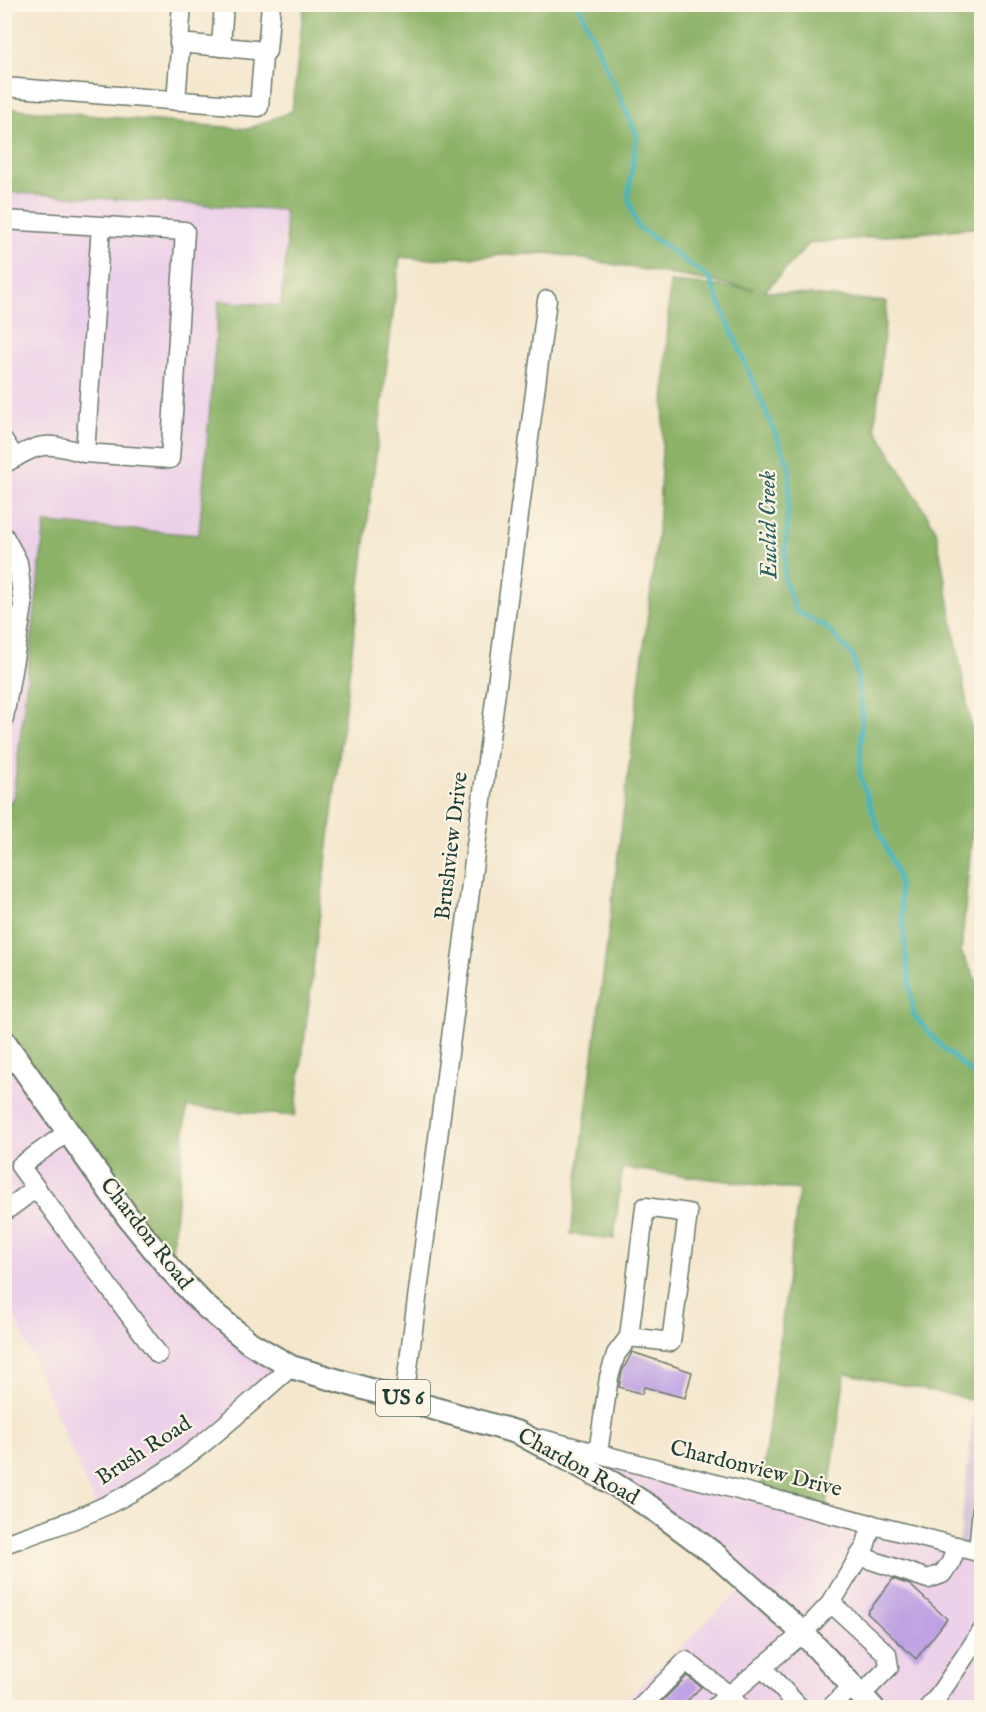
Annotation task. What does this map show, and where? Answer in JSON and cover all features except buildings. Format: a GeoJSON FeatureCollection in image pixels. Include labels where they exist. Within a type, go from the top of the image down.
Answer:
{"type":"FeatureCollection","features":[{"type":"Feature","properties":{"kind":"main road","name":"Chardon Road"},"geometry":{"type":"LineString","coordinates":[[5,1042],[128,1216],[170,1269],[205,1306],[250,1343],[291,1366],[519,1433],[614,1484],[658,1512],[717,1556],[802,1633],[862,1696]]}},
{"type":"Feature","properties":{"kind":"street"},"geometry":{"type":"LineString","coordinates":[[182,4],[179,43],[267,51],[271,4]]}},
{"type":"Feature","properties":{"kind":"street"},"geometry":{"type":"LineString","coordinates":[[221,47],[224,4]]}},
{"type":"Feature","properties":{"kind":"street"},"geometry":{"type":"LineString","coordinates":[[176,101],[180,50]]}},
{"type":"Feature","properties":{"kind":"street"},"geometry":{"type":"LineString","coordinates":[[4,87],[259,107],[263,57]]}},
{"type":"Feature","properties":{"kind":"street"},"geometry":{"type":"LineString","coordinates":[[4,220],[185,231],[170,459],[85,453],[54,445],[35,447],[10,461],[4,441]]}},
{"type":"Feature","properties":{"kind":"street"},"geometry":{"type":"LineString","coordinates":[[85,453],[101,226]]}},
{"type":"Feature","properties":{"kind":"street","name":"Brushview Drive"},"geometry":{"type":"LineString","coordinates":[[404,1398],[547,300]]}},
{"type":"Feature","properties":{"kind":"street"},"geometry":{"type":"LineString","coordinates":[[4,718],[23,606],[18,562],[6,545]]}},
{"type":"Feature","properties":{"kind":"street"},"geometry":{"type":"LineString","coordinates":[[68,1132],[20,1166],[158,1354]]}},
{"type":"Feature","properties":{"kind":"street"},"geometry":{"type":"LineString","coordinates":[[4,1212],[36,1188]]}},
{"type":"Feature","properties":{"kind":"street"},"geometry":{"type":"LineString","coordinates":[[598,1453],[609,1377],[616,1354],[629,1336],[645,1208],[688,1213],[671,1342],[629,1336]]}},
{"type":"Feature","properties":{"kind":"street","name":"Brush Road"},"geometry":{"type":"LineString","coordinates":[[4,1544],[86,1515],[132,1492],[188,1457],[291,1366]]}},
{"type":"Feature","properties":{"kind":"street","name":"Chardonview Drive"},"geometry":{"type":"LineString","coordinates":[[519,1433],[980,1553]]}},
{"type":"Feature","properties":{"kind":"street"},"geometry":{"type":"LineString","coordinates":[[980,1553],[981,1508]]}},
{"type":"Feature","properties":{"kind":"street"},"geometry":{"type":"LineString","coordinates":[[714,1707],[735,1701],[762,1667],[802,1633],[831,1604],[865,1547],[872,1524]]}},
{"type":"Feature","properties":{"kind":"street"},"geometry":{"type":"LineString","coordinates":[[859,1556],[928,1579],[942,1574],[950,1564],[957,1546]]}},
{"type":"Feature","properties":{"kind":"street"},"geometry":{"type":"LineString","coordinates":[[830,1707],[862,1696],[889,1667],[887,1654],[831,1604]]}},
{"type":"Feature","properties":{"kind":"street"},"geometry":{"type":"LineString","coordinates":[[927,1707],[974,1659],[981,1631]]}},
{"type":"Feature","properties":{"kind":"street"},"geometry":{"type":"LineString","coordinates":[[640,1707],[686,1661],[735,1701]]}},
{"type":"Feature","properties":{"kind":"street"},"geometry":{"type":"LineString","coordinates":[[762,1667],[800,1707]]}},
{"type":"Feature","properties":{"kind":"shaded area"},"geometry":{"type":"Polygon","coordinates":[[[5,192],[285,210],[283,245],[287,246],[281,306],[219,301],[199,535],[45,523],[13,800],[5,805],[5,192]]]}},
{"type":"Feature","properties":{"kind":"shaded area"},"geometry":{"type":"Polygon","coordinates":[[[4,1041],[170,1269],[291,1367],[188,1457],[97,1510],[5,1294],[4,1041]]]}},
{"type":"Feature","properties":{"kind":"shaded area"},"geometry":{"type":"Polygon","coordinates":[[[981,1339],[981,1553],[959,1547],[981,1339]]]}},
{"type":"Feature","properties":{"kind":"shaded area"},"geometry":{"type":"Polygon","coordinates":[[[519,1433],[981,1553],[981,1707],[618,1707],[747,1583],[519,1433]]]}},
{"type":"Feature","properties":{"kind":"green space"},"geometry":{"type":"Polygon","coordinates":[[[304,5],[981,5],[981,227],[810,243],[765,291],[887,302],[875,428],[936,530],[978,765],[961,952],[982,991],[982,1339],[975,1400],[845,1373],[826,1512],[760,1495],[799,1190],[622,1168],[614,1239],[571,1234],[658,532],[670,282],[754,289],[549,253],[422,259],[400,257],[295,1116],[187,1107],[170,1269],[5,1041],[5,805],[13,800],[45,523],[199,535],[219,301],[281,306],[287,246],[284,210],[5,192],[4,108],[248,129],[292,111],[304,5]]]}},
{"type":"Feature","properties":{"kind":"waterway","name":"Euclid Creek"},"geometry":{"type":"LineString","coordinates":[[578,4],[637,135],[628,197],[637,226],[709,278],[790,468],[784,579],[796,611],[826,627],[854,657],[862,709],[860,775],[878,828],[898,876],[914,1016],[944,1049],[982,1082]]}}]}
